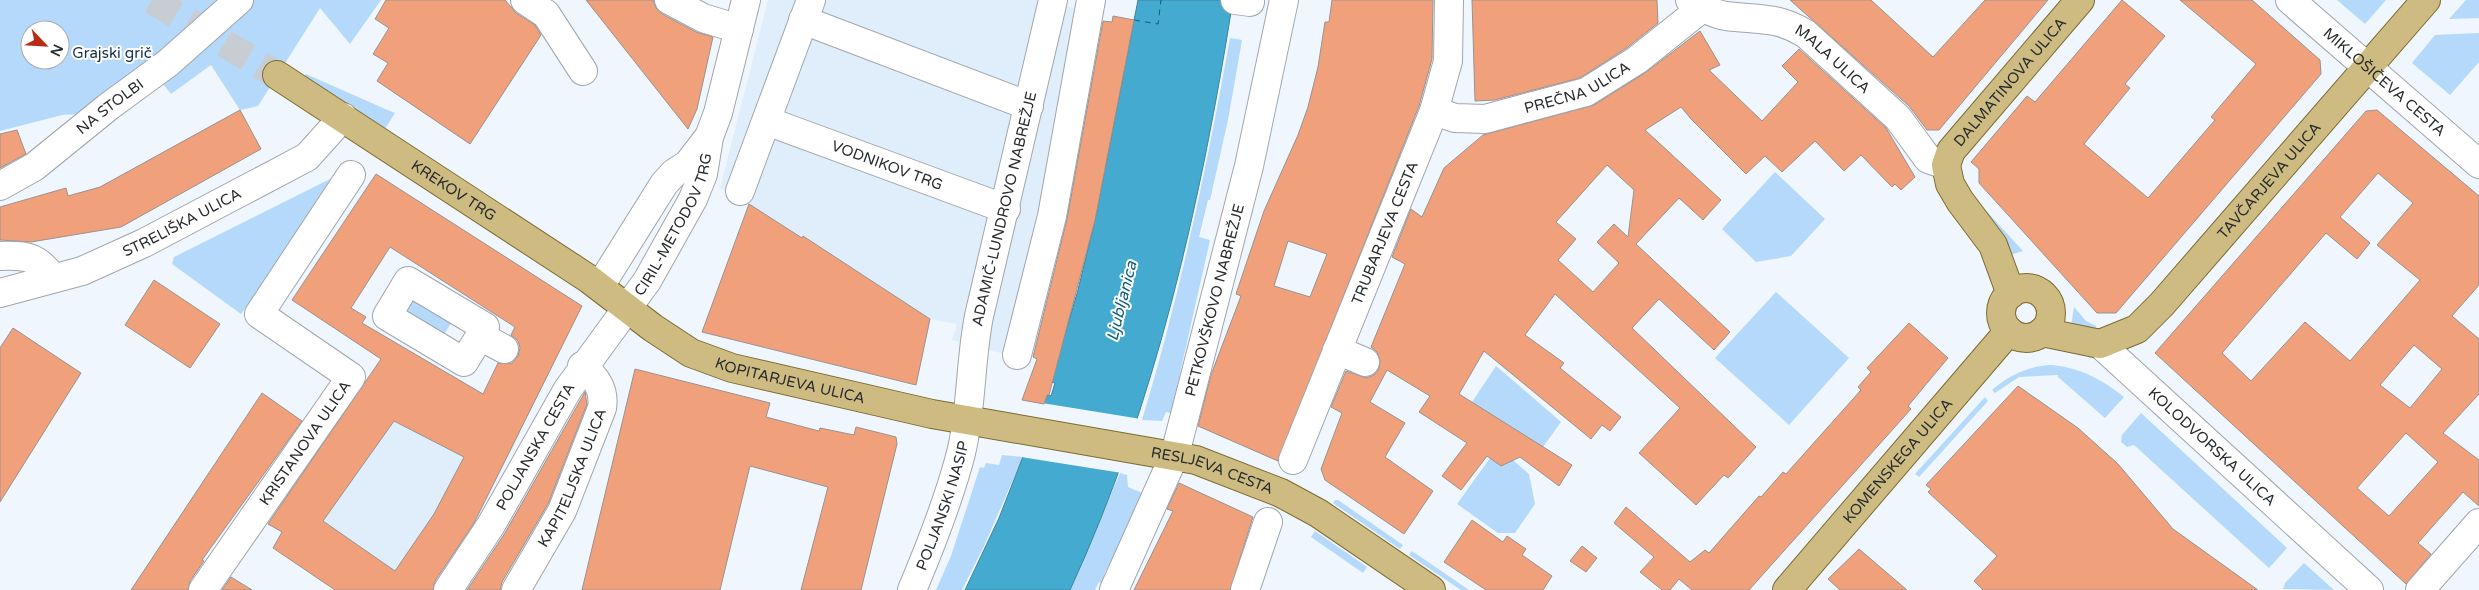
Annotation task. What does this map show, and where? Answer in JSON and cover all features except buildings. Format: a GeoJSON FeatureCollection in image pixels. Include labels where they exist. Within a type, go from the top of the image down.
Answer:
{"type":"FeatureCollection","features":[{"type":"Feature","properties":{"kind":"main road","name":"DALMATINOVA ULICA"},"geometry":{"type":"LineString","coordinates":[[1946,165],[1951,151],[2080,0]]}},
{"type":"Feature","properties":{"kind":"main road","name":"TAVČARJEVA ULICA"},"geometry":{"type":"LineString","coordinates":[[2100,344],[2137,329],[2149,318],[2426,0]]}},
{"type":"Feature","properties":{"kind":"main road","name":"KREKOV TRG"},"geometry":{"type":"LineString","coordinates":[[277,75],[600,286],[628,308]]}},
{"type":"Feature","properties":{"kind":"main road"},"geometry":{"type":"LineString","coordinates":[[1946,165],[1950,184],[1960,201],[1993,245],[2011,294]]}},
{"type":"Feature","properties":{"kind":"main road"},"geometry":{"type":"LineString","coordinates":[[2030,289],[2037,291],[2046,299],[2051,310],[2050,318],[2042,332],[2035,336],[2024,338],[2009,332],[2003,321],[2002,309],[2003,303],[2011,294],[2018,290],[2030,289]]}},
{"type":"Feature","properties":{"kind":"main road","name":"KOPITARJEVA ULICA"},"geometry":{"type":"LineString","coordinates":[[628,308],[668,339],[692,353],[713,362],[923,412],[967,419]]}},
{"type":"Feature","properties":{"kind":"main road","name":"KOMENSKEGA ULICA"},"geometry":{"type":"LineString","coordinates":[[1786,590],[2009,332]]}},
{"type":"Feature","properties":{"kind":"main road"},"geometry":{"type":"LineString","coordinates":[[2042,332],[2100,344]]}},
{"type":"Feature","properties":{"kind":"main road","name":"RESLJEVA CESTA"},"geometry":{"type":"LineString","coordinates":[[967,419],[1017,429],[1164,452],[1196,460],[1281,493],[1318,513],[1431,590]]}},
{"type":"Feature","properties":{"kind":"street","name":"NA STOLBI"},"geometry":{"type":"LineString","coordinates":[[0,186],[40,163],[108,107],[168,63],[240,0]]}},
{"type":"Feature","properties":{"kind":"street"},"geometry":{"type":"LineString","coordinates":[[525,0],[546,14],[582,71]]}},
{"type":"Feature","properties":{"kind":"street"},"geometry":{"type":"LineString","coordinates":[[669,0],[703,18],[739,29]]}},
{"type":"Feature","properties":{"kind":"street","name":"CIRIL-METODOV TRG"},"geometry":{"type":"LineString","coordinates":[[628,308],[647,281],[693,199],[702,174],[709,137],[718,113],[746,0]]}},
{"type":"Feature","properties":{"kind":"street","name":"TRUBARJEVA CESTA"},"geometry":{"type":"LineString","coordinates":[[1293,460],[1434,111],[1448,61],[1449,0]]}},
{"type":"Feature","properties":{"kind":"street","name":"MIKLOŠIČEVA CESTA"},"geometry":{"type":"LineString","coordinates":[[2290,0],[2479,164]]}},
{"type":"Feature","properties":{"kind":"street"},"geometry":{"type":"LineString","coordinates":[[1017,355],[1052,216],[1090,6],[1053,2]]}},
{"type":"Feature","properties":{"kind":"street","name":"ADAMIČ-LUNDROVO NABREŽJE"},"geometry":{"type":"LineString","coordinates":[[967,419],[973,346],[1053,2]]}},
{"type":"Feature","properties":{"kind":"street","name":"PETKOVŠKOVO NABREŽJE"},"geometry":{"type":"LineString","coordinates":[[1114,590],[1164,452],[1249,166],[1265,3]]}},
{"type":"Feature","properties":{"kind":"street","name":"PREČNA ULICA"},"geometry":{"type":"LineString","coordinates":[[1434,111],[1455,118],[1485,119],[1586,92],[1637,60],[1696,4]]}},
{"type":"Feature","properties":{"kind":"street","name":"MALA ULICA"},"geometry":{"type":"LineString","coordinates":[[1696,4],[1726,16],[1775,19],[1787,12],[1898,118],[1928,159],[1946,165]]}},
{"type":"Feature","properties":{"kind":"street"},"geometry":{"type":"LineString","coordinates":[[740,191],[807,10],[1029,106]]}},
{"type":"Feature","properties":{"kind":"street","name":"STRELIŠKA ULICA"},"geometry":{"type":"LineString","coordinates":[[0,293],[82,271],[144,243],[307,157],[343,117]]}},
{"type":"Feature","properties":{"kind":"street","name":"VODNIKOV TRG"},"geometry":{"type":"LineString","coordinates":[[767,121],[1006,209]]}},
{"type":"Feature","properties":{"kind":"street","name":"CIRIL-METODOV TRG"},"geometry":{"type":"LineString","coordinates":[[600,286],[664,184],[674,173],[688,164],[709,137]]}},
{"type":"Feature","properties":{"kind":"street","name":"KRISTANOVA ULICA"},"geometry":{"type":"LineString","coordinates":[[203,590],[351,377],[259,314],[351,175]]}},
{"type":"Feature","properties":{"kind":"street"},"geometry":{"type":"LineString","coordinates":[[0,256],[30,257],[43,264],[54,278]]}},
{"type":"Feature","properties":{"kind":"street","name":"POLJANSKA CESTA"},"geometry":{"type":"LineString","coordinates":[[448,590],[490,525],[582,366],[628,308]]}},
{"type":"Feature","properties":{"kind":"street"},"geometry":{"type":"LineString","coordinates":[[480,336],[504,349]]}},
{"type":"Feature","properties":{"kind":"street","name":"KOLODVORSKA ULICA"},"geometry":{"type":"LineString","coordinates":[[2100,344],[2369,590]]}},
{"type":"Feature","properties":{"kind":"street"},"geometry":{"type":"LineString","coordinates":[[1337,350],[1365,362]]}},
{"type":"Feature","properties":{"kind":"street","name":"KAPITELJSKA ULICA"},"geometry":{"type":"LineString","coordinates":[[516,590],[562,511],[602,408],[604,398],[597,381],[582,366]]}},
{"type":"Feature","properties":{"kind":"street","name":"POLJANSKI NASIP"},"geometry":{"type":"LineString","coordinates":[[912,590],[946,505],[961,452],[967,419]]}},
{"type":"Feature","properties":{"kind":"street"},"geometry":{"type":"LineString","coordinates":[[1245,590],[1268,522]]}},
{"type":"Feature","properties":{"kind":"street"},"geometry":{"type":"LineString","coordinates":[[2420,590],[2479,523]]}},
{"type":"Feature","properties":{"kind":"shaded area"},"geometry":{"type":"Polygon","coordinates":[[[768,0],[1042,0],[1078,9],[1039,213],[1008,355],[952,340],[957,324],[930,319],[804,236],[802,238],[720,188],[768,0]]]}},
{"type":"Feature","properties":{"kind":"shaded area"},"geometry":{"type":"Polygon","coordinates":[[[381,359],[521,432],[468,534],[428,590],[266,523],[381,359]]]}},
{"type":"Feature","properties":{"kind":"green space","name":"Grajski grič"},"geometry":{"type":"Polygon","coordinates":[[[0,0],[381,0],[350,44],[320,8],[258,106],[240,110],[211,65],[171,94],[163,84],[113,112],[62,115],[0,131],[0,0]]]}},
{"type":"Feature","properties":{"kind":"green space"},"geometry":{"type":"Polygon","coordinates":[[[2337,0],[2386,0],[2365,24],[2337,0]]]}},
{"type":"Feature","properties":{"kind":"green space"},"geometry":{"type":"Polygon","coordinates":[[[2466,0],[2479,0],[2479,18],[2449,19],[2466,0]]]}},
{"type":"Feature","properties":{"kind":"green space"},"geometry":{"type":"Polygon","coordinates":[[[2479,33],[2479,62],[2450,95],[2412,63],[2435,35],[2479,33]]]}},
{"type":"Feature","properties":{"kind":"green space"},"geometry":{"type":"Polygon","coordinates":[[[1230,38],[1242,40],[1228,120],[1210,200],[1208,200],[1199,237],[1210,240],[1171,413],[1166,412],[1162,421],[1142,420],[1169,326],[1192,230],[1230,38]]]}},
{"type":"Feature","properties":{"kind":"green space"},"geometry":{"type":"Polygon","coordinates":[[[306,74],[395,113],[385,129],[304,77],[306,74]]]}},
{"type":"Feature","properties":{"kind":"green space"},"geometry":{"type":"Polygon","coordinates":[[[344,172],[325,194],[241,314],[172,264],[174,257],[344,172]]]}},
{"type":"Feature","properties":{"kind":"green space"},"geometry":{"type":"Polygon","coordinates":[[[1775,172],[1825,219],[1791,256],[1756,262],[1722,229],[1775,172]]]}},
{"type":"Feature","properties":{"kind":"green space"},"geometry":{"type":"Polygon","coordinates":[[[1968,191],[2023,251],[2010,255],[1968,191]]]}},
{"type":"Feature","properties":{"kind":"green space"},"geometry":{"type":"Polygon","coordinates":[[[415,290],[456,315],[440,341],[399,315],[415,290]]]}},
{"type":"Feature","properties":{"kind":"green space"},"geometry":{"type":"Polygon","coordinates":[[[1776,292],[1849,358],[1789,425],[1715,358],[1776,292]]]}},
{"type":"Feature","properties":{"kind":"green space"},"geometry":{"type":"Polygon","coordinates":[[[2074,307],[2086,321],[2096,326],[2097,332],[2071,327],[2074,307]]]}},
{"type":"Feature","properties":{"kind":"green space"},"geometry":{"type":"Polygon","coordinates":[[[2051,365],[2071,368],[2090,375],[2124,397],[2105,418],[2058,375],[2019,377],[1995,393],[1992,390],[2020,372],[2035,367],[2051,365]]]}},
{"type":"Feature","properties":{"kind":"green space"},"geometry":{"type":"Polygon","coordinates":[[[1496,366],[1561,422],[1543,447],[1472,402],[1496,366]]]}},
{"type":"Feature","properties":{"kind":"green space"},"geometry":{"type":"Polygon","coordinates":[[[1985,397],[1988,401],[1919,477],[1915,474],[1985,397]]]}},
{"type":"Feature","properties":{"kind":"green space"},"geometry":{"type":"Polygon","coordinates":[[[2141,413],[2287,548],[2269,568],[2134,445],[2127,447],[2121,442],[2122,435],[2141,413]]]}},
{"type":"Feature","properties":{"kind":"green space"},"geometry":{"type":"Polygon","coordinates":[[[1498,447],[1529,474],[1535,504],[1515,533],[1498,533],[1457,504],[1498,447]]]}},
{"type":"Feature","properties":{"kind":"green space"},"geometry":{"type":"Polygon","coordinates":[[[1002,455],[1023,457],[984,546],[962,590],[936,590],[951,556],[980,467],[984,468],[986,463],[999,465],[1002,455]]]}},
{"type":"Feature","properties":{"kind":"green space"},"geometry":{"type":"Polygon","coordinates":[[[1120,473],[1127,475],[1128,487],[1147,495],[1104,574],[1113,579],[1109,588],[1099,582],[1095,590],[1070,590],[1120,473]]]}},
{"type":"Feature","properties":{"kind":"green space"},"geometry":{"type":"Polygon","coordinates":[[[1335,500],[1338,500],[1403,545],[1400,549],[1333,503],[1335,500]]]}},
{"type":"Feature","properties":{"kind":"green space"},"geometry":{"type":"Polygon","coordinates":[[[1315,531],[1367,567],[1363,573],[1311,537],[1315,531]]]}},
{"type":"Feature","properties":{"kind":"green space"},"geometry":{"type":"Polygon","coordinates":[[[1412,551],[1469,590],[1461,590],[1409,555],[1412,551]]]}},
{"type":"Feature","properties":{"kind":"green space"},"geometry":{"type":"Polygon","coordinates":[[[2304,563],[2334,590],[2283,589],[2285,583],[2304,563]]]}},
{"type":"Feature","properties":{"kind":"water","name":"Ljubljanica"},"geometry":{"type":"Polygon","coordinates":[[[1138,0],[1233,0],[1206,151],[1190,226],[1172,301],[1151,375],[1127,448],[1100,520],[1070,590],[965,590],[999,518],[1047,395],[1051,396],[1055,383],[1051,382],[1078,290],[1095,220],[1138,0]]]}},
{"type":"Feature","properties":{"kind":"pier"},"geometry":{"type":"Polygon","coordinates":[[[1042,403],[1141,419],[1122,473],[1021,457],[1042,403]]]}},
{"type":"Feature","properties":{"kind":"ferry route"},"geometry":{"type":"LineString","coordinates":[[1134,20],[1158,24],[1161,0]]}},
{"type":"Feature","properties":{"kind":"tunnel"},"geometry":{"type":"LineString","coordinates":[[152,0],[277,75]]}}]}
